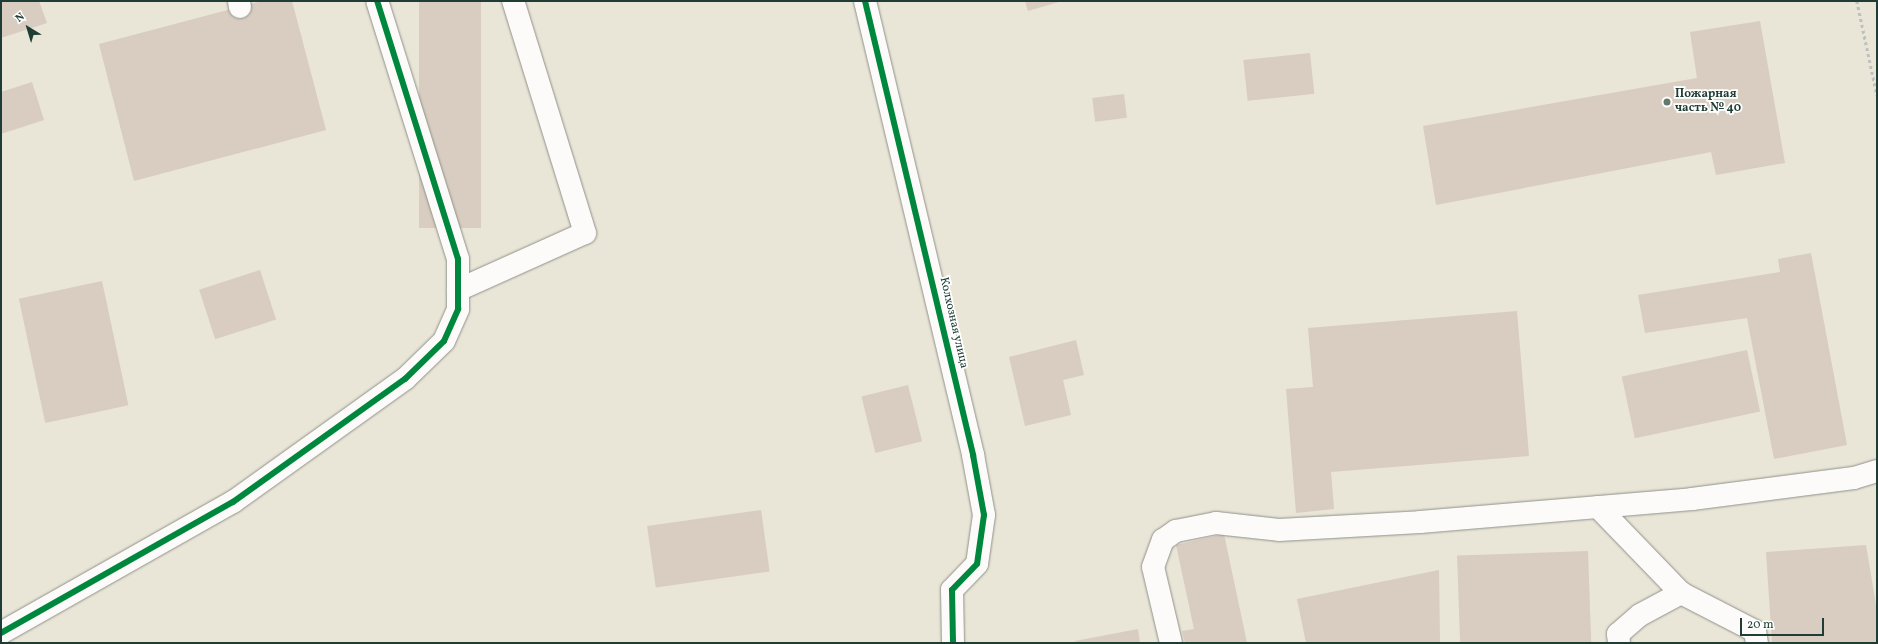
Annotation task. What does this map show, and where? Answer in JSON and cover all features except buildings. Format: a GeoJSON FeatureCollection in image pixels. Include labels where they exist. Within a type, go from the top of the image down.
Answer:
{"type":"FeatureCollection","features":[{"type":"Feature","properties":{"kind":"street"},"geometry":{"type":"LineString","coordinates":[[1,633],[233,502],[405,379],[444,341],[458,309],[458,259],[376,1]]}},
{"type":"Feature","properties":{"kind":"street"},"geometry":{"type":"LineString","coordinates":[[458,290],[585,233],[513,1]]}},
{"type":"Feature","properties":{"kind":"street","name":"Колхозная улица"},"geometry":{"type":"LineString","coordinates":[[865,1],[973,455],[984,515],[977,564],[952,590],[953,643]]}},
{"type":"Feature","properties":{"kind":"street"},"geometry":{"type":"LineString","coordinates":[[1171,643],[1153,567],[1163,540],[1176,531],[1216,523],[1279,530],[1692,499],[1854,478],[1877,471]]}},
{"type":"Feature","properties":{"kind":"street"},"geometry":{"type":"LineString","coordinates":[[1598,507],[1681,593],[1755,630],[1757,643]]}},
{"type":"Feature","properties":{"kind":"street"},"geometry":{"type":"LineString","coordinates":[[1619,643],[1618,634],[1640,615],[1681,593]]}},
{"type":"Feature","properties":{"kind":"path"},"geometry":{"type":"LineString","coordinates":[[1857,1],[1877,95]]}},
{"type":"Feature","properties":{"kind":"cycle path"},"geometry":{"type":"LineString","coordinates":[[1,633],[233,502],[405,379],[444,341],[458,309],[458,259],[377,1]]}},
{"type":"Feature","properties":{"kind":"cycle path"},"geometry":{"type":"LineString","coordinates":[[865,1],[973,455],[984,515],[977,564],[952,590],[953,643]]}},
{"type":"Feature","properties":{"kind":"place","name":"Пожарная часть № 40"},"geometry":{"type":"Point","coordinates":[1667,102]}}]}
